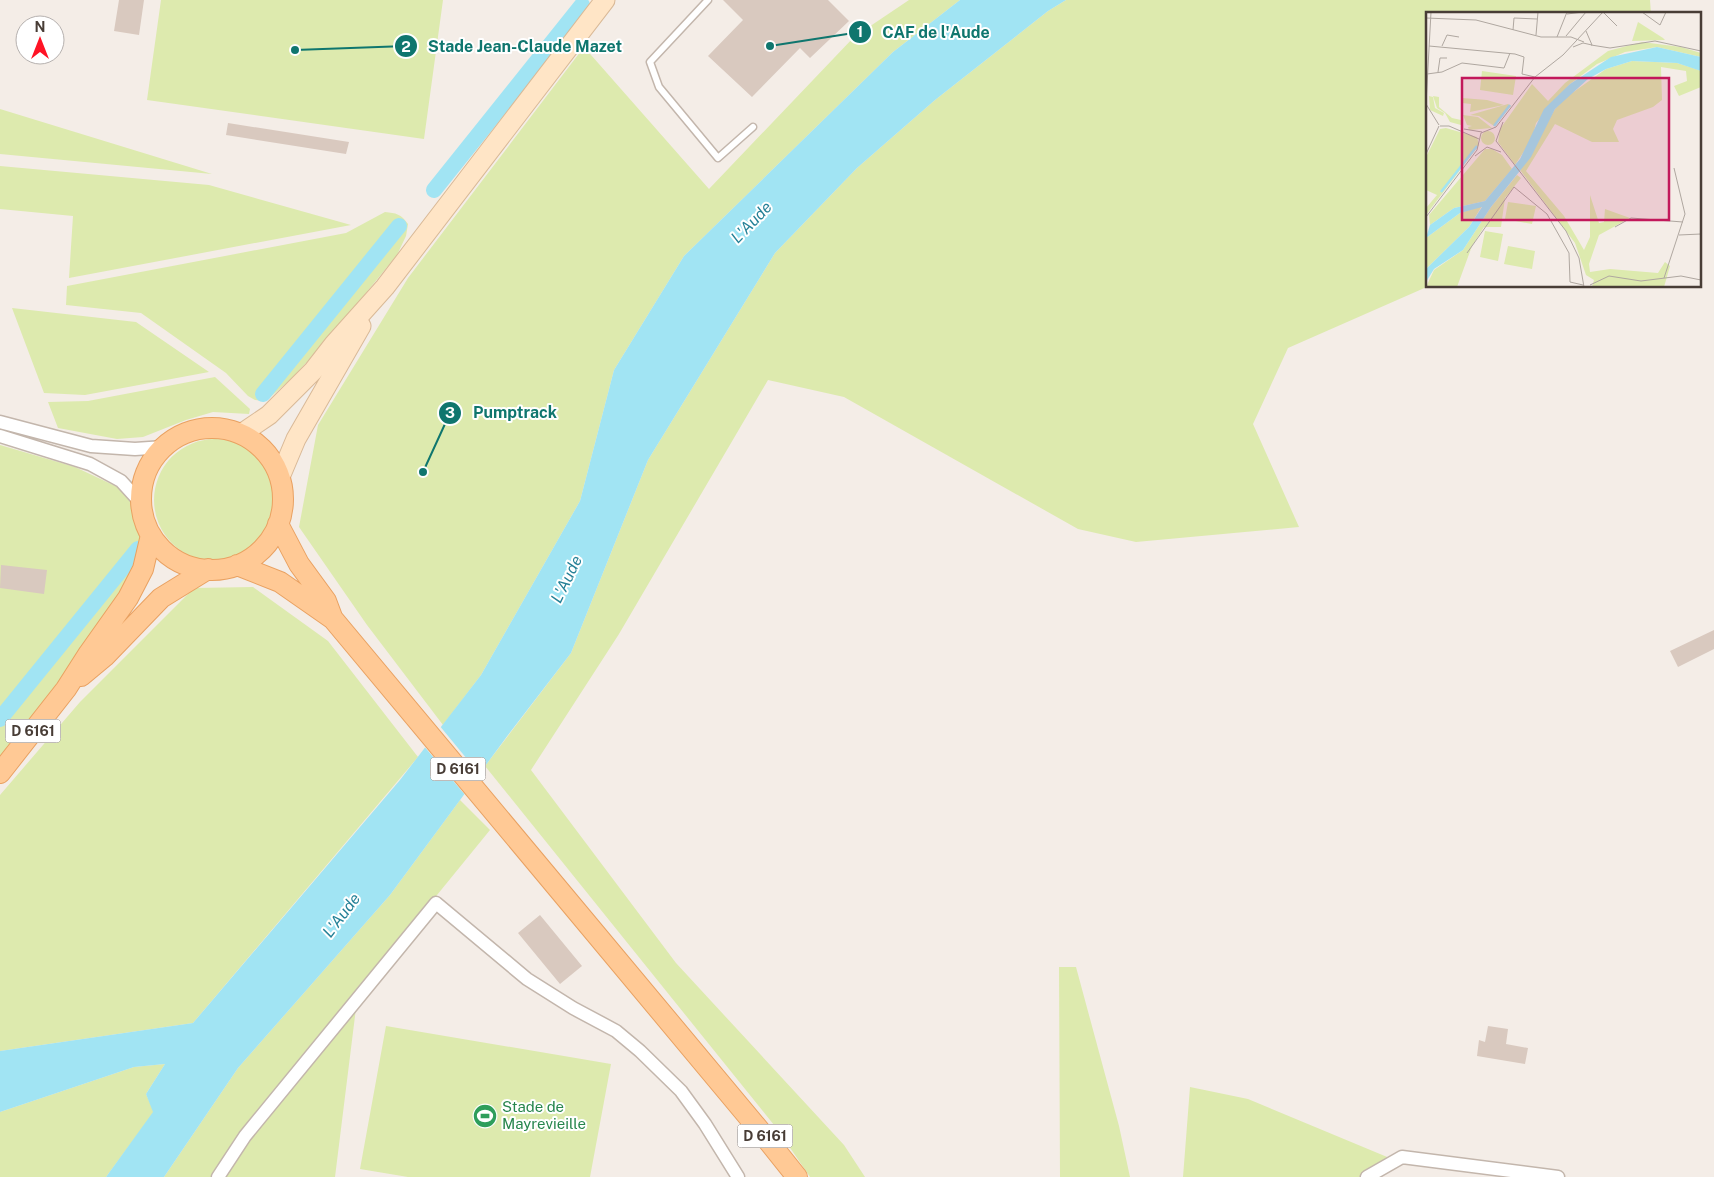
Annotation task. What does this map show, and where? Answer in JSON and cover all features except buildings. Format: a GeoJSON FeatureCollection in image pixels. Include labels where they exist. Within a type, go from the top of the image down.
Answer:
{"type":"FeatureCollection","features":[{"type":"Feature","properties":{"kind":"main road"},"geometry":{"type":"LineString","coordinates":[[241,434],[269,415],[313,371],[334,344],[385,287],[605,0]]}},
{"type":"Feature","properties":{"kind":"main road"},"geometry":{"type":"LineString","coordinates":[[280,477],[296,439],[343,355],[385,287]]}},
{"type":"Feature","properties":{"kind":"main road"},"geometry":{"type":"LineString","coordinates":[[201,428],[214,428],[241,434],[254,441],[265,451],[280,477],[283,500],[278,524],[270,539],[262,549],[237,565],[208,570],[174,559],[165,552],[151,534],[144,520],[141,503],[146,471],[164,447],[187,432],[201,428]]}},
{"type":"Feature","properties":{"kind":"main road","name":"D 6161"},"geometry":{"type":"LineString","coordinates":[[278,524],[299,564],[326,601],[333,619]]}},
{"type":"Feature","properties":{"kind":"main road","name":"D 6161"},"geometry":{"type":"LineString","coordinates":[[0,774],[66,689],[138,582],[148,552],[151,534]]}},
{"type":"Feature","properties":{"kind":"main road","name":"D 6161"},"geometry":{"type":"LineString","coordinates":[[237,565],[280,582],[333,619],[797,1177]]}},
{"type":"Feature","properties":{"kind":"main road","name":"D 6161"},"geometry":{"type":"LineString","coordinates":[[66,689],[105,656],[161,598],[208,570]]}},
{"type":"Feature","properties":{"kind":"street"},"geometry":{"type":"LineString","coordinates":[[0,422],[92,446],[135,449],[164,447]]}},
{"type":"Feature","properties":{"kind":"street"},"geometry":{"type":"LineString","coordinates":[[0,436],[90,464],[121,481],[141,503]]}},
{"type":"Feature","properties":{"kind":"street"},"geometry":{"type":"LineString","coordinates":[[218,1177],[245,1136],[436,903],[526,979],[573,1008],[616,1031],[640,1052],[681,1091],[705,1124],[738,1177]]}},
{"type":"Feature","properties":{"kind":"street"},"geometry":{"type":"LineString","coordinates":[[1367,1177],[1402,1157],[1558,1177]]}},
{"type":"Feature","properties":{"kind":"lane"},"geometry":{"type":"LineString","coordinates":[[708,0],[650,62],[658,87],[718,158],[753,127]]}},
{"type":"Feature","properties":{"kind":"green space"},"geometry":{"type":"Polygon","coordinates":[[[161,0],[443,0],[424,139],[147,100],[161,0]]]}},
{"type":"Feature","properties":{"kind":"green space"},"geometry":{"type":"Polygon","coordinates":[[[909,0],[960,0],[893,52],[684,256],[614,370],[580,501],[481,675],[443,725],[367,625],[299,527],[318,425],[408,278],[584,47],[709,189],[854,37],[909,0]]]}},
{"type":"Feature","properties":{"kind":"green space"},"geometry":{"type":"Polygon","coordinates":[[[1066,0],[1650,0],[1651,12],[1426,12],[1426,287],[1288,348],[1253,424],[1299,527],[1136,542],[1078,529],[844,397],[768,380],[619,634],[531,770],[676,963],[844,1145],[865,1177],[810,1177],[778,1130],[485,766],[571,653],[648,460],[775,253],[857,168],[935,100],[1048,11],[1066,0]]]}},
{"type":"Feature","properties":{"kind":"green space"},"geometry":{"type":"Polygon","coordinates":[[[0,109],[212,174],[0,154],[0,109]]]}},
{"type":"Feature","properties":{"kind":"green space"},"geometry":{"type":"Polygon","coordinates":[[[0,166],[209,185],[351,225],[69,278],[73,216],[0,209],[0,166]]]}},
{"type":"Feature","properties":{"kind":"green space"},"geometry":{"type":"Polygon","coordinates":[[[385,212],[398,215],[408,224],[406,236],[397,255],[329,338],[292,378],[266,401],[255,400],[248,396],[226,373],[141,313],[66,305],[67,286],[346,233],[385,212]]]}},
{"type":"Feature","properties":{"kind":"green space"},"geometry":{"type":"Polygon","coordinates":[[[12,308],[136,322],[209,372],[85,395],[44,393],[12,308]]]}},
{"type":"Feature","properties":{"kind":"green space"},"geometry":{"type":"Polygon","coordinates":[[[215,377],[250,409],[249,414],[213,412],[186,420],[143,437],[117,439],[58,428],[48,402],[88,401],[215,377]]]}},
{"type":"Feature","properties":{"kind":"green space"},"geometry":{"type":"Polygon","coordinates":[[[215,439],[238,444],[258,457],[271,477],[276,500],[271,523],[258,543],[238,556],[215,561],[192,556],[172,543],[159,523],[154,500],[159,477],[172,457],[192,444],[215,439]]]}},
{"type":"Feature","properties":{"kind":"green space"},"geometry":{"type":"Polygon","coordinates":[[[0,445],[75,467],[124,490],[134,506],[142,557],[107,619],[0,757],[0,445]]]}},
{"type":"Feature","properties":{"kind":"green space"},"geometry":{"type":"Polygon","coordinates":[[[253,587],[328,641],[418,757],[193,1023],[0,1051],[0,795],[80,702],[194,588],[253,587]]]}},
{"type":"Feature","properties":{"kind":"green space"},"geometry":{"type":"Polygon","coordinates":[[[460,800],[490,830],[358,992],[335,1177],[164,1177],[238,1068],[390,895],[460,800]]]}},
{"type":"Feature","properties":{"kind":"green space"},"geometry":{"type":"Polygon","coordinates":[[[1059,967],[1076,967],[1119,1126],[1130,1177],[1060,1177],[1059,967]]]}},
{"type":"Feature","properties":{"kind":"green space","name":"Stade de Mayrevieille"},"geometry":{"type":"Polygon","coordinates":[[[386,1026],[611,1064],[590,1177],[408,1177],[360,1169],[386,1026]]]}},
{"type":"Feature","properties":{"kind":"green space"},"geometry":{"type":"Polygon","coordinates":[[[165,1064],[146,1094],[154,1112],[106,1177],[0,1177],[0,1112],[134,1067],[165,1064]]]}},
{"type":"Feature","properties":{"kind":"green space"},"geometry":{"type":"Polygon","coordinates":[[[1190,1087],[1248,1099],[1392,1159],[1360,1177],[1183,1177],[1190,1087]]]}},
{"type":"Feature","properties":{"kind":"water","name":"L'Aude"},"geometry":{"type":"Polygon","coordinates":[[[960,0],[1066,0],[1048,11],[935,100],[857,168],[775,253],[648,460],[571,653],[390,895],[238,1068],[164,1177],[106,1177],[153,1112],[146,1094],[165,1064],[134,1067],[0,1112],[0,1051],[193,1023],[400,780],[481,675],[580,501],[614,370],[684,256],[893,52],[960,0]]]}},
{"type":"Feature","properties":{"kind":"pier"},"geometry":{"type":"Polygon","coordinates":[[[439,725],[481,776],[466,796],[423,745],[439,725]]]}},
{"type":"Feature","properties":{"kind":"waterway"},"geometry":{"type":"LineString","coordinates":[[434,190],[582,5]]}},
{"type":"Feature","properties":{"kind":"waterway"},"geometry":{"type":"LineString","coordinates":[[263,394],[399,226]]}},
{"type":"Feature","properties":{"kind":"waterway"},"geometry":{"type":"LineString","coordinates":[[0,719],[138,549]]}},
{"type":"Feature","properties":{"kind":"place","name":"CAF de l'Aude"},"geometry":{"type":"Point","coordinates":[770,46]}},
{"type":"Feature","properties":{"kind":"place","name":"Stade Jean-Claude Mazet"},"geometry":{"type":"Point","coordinates":[295,50]}},
{"type":"Feature","properties":{"kind":"place","name":"Pumptrack"},"geometry":{"type":"Point","coordinates":[423,472]}},
{"type":"Feature","properties":{"kind":"place","name":"Stade de Mayrevieille"},"geometry":{"type":"Point","coordinates":[485,1116]}}]}
